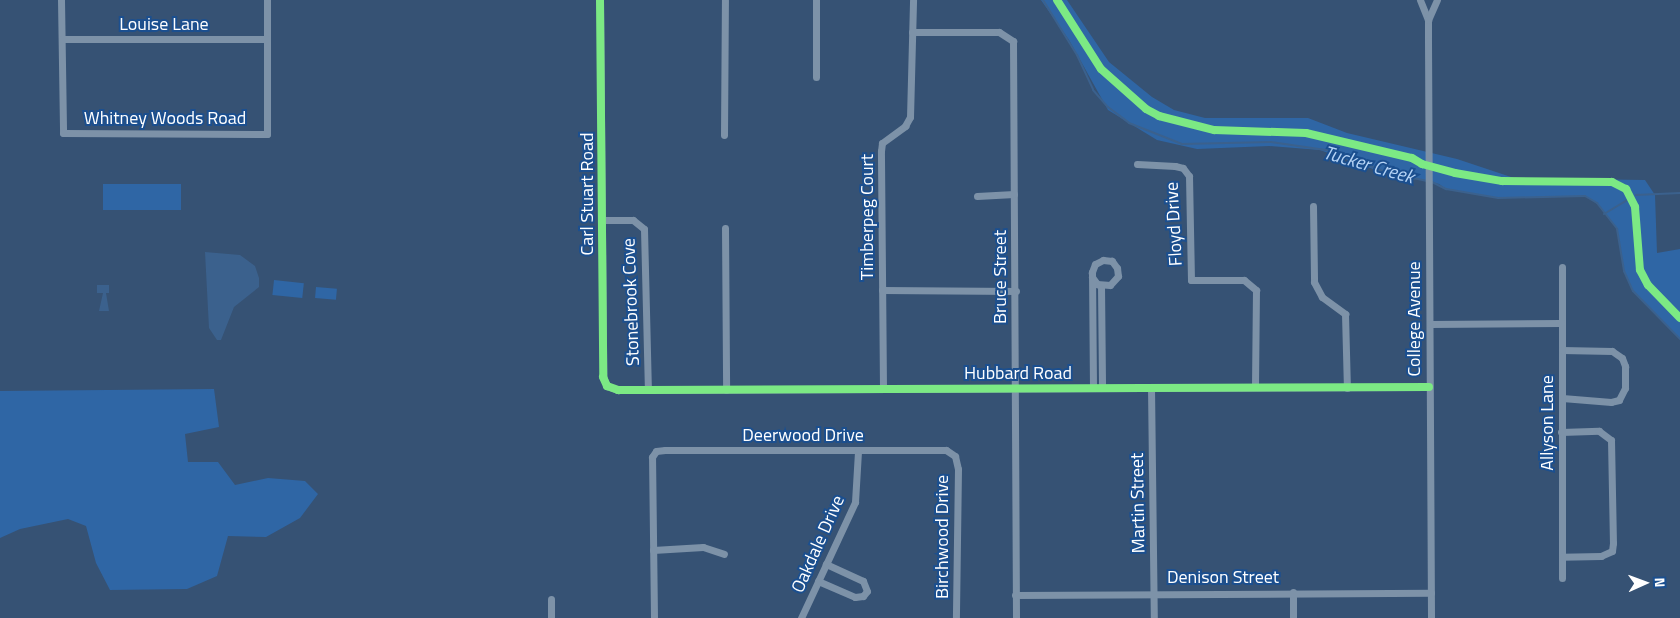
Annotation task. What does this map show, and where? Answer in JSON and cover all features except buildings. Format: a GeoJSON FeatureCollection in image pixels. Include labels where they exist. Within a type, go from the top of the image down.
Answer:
{"type":"FeatureCollection","features":[{"type":"Feature","properties":{"kind":"street"},"geometry":{"type":"LineString","coordinates":[[61,0],[62,39]]}},
{"type":"Feature","properties":{"kind":"street"},"geometry":{"type":"LineString","coordinates":[[267,0],[267,38]]}},
{"type":"Feature","properties":{"kind":"street","name":"Carl Stuart Road"},"geometry":{"type":"LineString","coordinates":[[600,0],[603,377],[607,386]]}},
{"type":"Feature","properties":{"kind":"street"},"geometry":{"type":"LineString","coordinates":[[724,135],[725,0]]}},
{"type":"Feature","properties":{"kind":"street"},"geometry":{"type":"LineString","coordinates":[[816,0],[816,77]]}},
{"type":"Feature","properties":{"kind":"street","name":"Timberpeg Court"},"geometry":{"type":"LineString","coordinates":[[883,388],[881,151],[882,143],[905,126],[910,117],[913,0]]}},
{"type":"Feature","properties":{"kind":"street","name":"College Avenue"},"geometry":{"type":"LineString","coordinates":[[1420,0],[1429,18]]}},
{"type":"Feature","properties":{"kind":"street","name":"College Avenue"},"geometry":{"type":"LineString","coordinates":[[1431,618],[1429,18],[1432,0]]}},
{"type":"Feature","properties":{"kind":"street"},"geometry":{"type":"LineString","coordinates":[[1429,18],[1437,0]]}},
{"type":"Feature","properties":{"kind":"street","name":"Bruce Street"},"geometry":{"type":"LineString","coordinates":[[912,32],[999,32],[1013,42],[1016,291],[1016,618]]}},
{"type":"Feature","properties":{"kind":"street","name":"Louise Lane"},"geometry":{"type":"LineString","coordinates":[[62,39],[267,38]]}},
{"type":"Feature","properties":{"kind":"street","name":"Whitney Woods Road"},"geometry":{"type":"LineString","coordinates":[[62,39],[64,133],[267,134],[267,38]]}},
{"type":"Feature","properties":{"kind":"street","name":"Floyd Drive"},"geometry":{"type":"LineString","coordinates":[[1137,164],[1175,166],[1183,168],[1189,176],[1191,280],[1244,280],[1256,290],[1255,387]]}},
{"type":"Feature","properties":{"kind":"street"},"geometry":{"type":"LineString","coordinates":[[977,196],[1014,194]]}},
{"type":"Feature","properties":{"kind":"street"},"geometry":{"type":"LineString","coordinates":[[1313,206],[1314,282],[1317,291],[1345,314],[1347,388]]}},
{"type":"Feature","properties":{"kind":"street","name":"Stonebrook Cove"},"geometry":{"type":"LineString","coordinates":[[602,220],[633,220],[644,229],[648,390]]}},
{"type":"Feature","properties":{"kind":"street"},"geometry":{"type":"LineString","coordinates":[[725,228],[726,390]]}},
{"type":"Feature","properties":{"kind":"street"},"geometry":{"type":"LineString","coordinates":[[1092,388],[1093,268],[1099,261],[1108,260],[1115,264],[1116,280],[1110,285],[1101,286]]}},
{"type":"Feature","properties":{"kind":"street","name":"Allyson Lane"},"geometry":{"type":"LineString","coordinates":[[1562,267],[1562,578]]}},
{"type":"Feature","properties":{"kind":"street"},"geometry":{"type":"LineString","coordinates":[[1092,277],[1101,286],[1102,388]]}},
{"type":"Feature","properties":{"kind":"street"},"geometry":{"type":"LineString","coordinates":[[882,290],[1016,291]]}},
{"type":"Feature","properties":{"kind":"street"},"geometry":{"type":"LineString","coordinates":[[1430,324],[1561,322]]}},
{"type":"Feature","properties":{"kind":"street"},"geometry":{"type":"LineString","coordinates":[[1562,350],[1612,351],[1622,358],[1625,366],[1624,388],[1619,400],[1610,402],[1562,398]]}},
{"type":"Feature","properties":{"kind":"street","name":"Hubbard Road"},"geometry":{"type":"LineString","coordinates":[[607,386],[618,390],[1429,387]]}},
{"type":"Feature","properties":{"kind":"street","name":"Martin Street"},"geometry":{"type":"LineString","coordinates":[[1151,387],[1154,618]]}},
{"type":"Feature","properties":{"kind":"street"},"geometry":{"type":"LineString","coordinates":[[1561,432],[1599,431],[1611,440],[1613,543],[1612,551],[1601,556],[1562,557]]}},
{"type":"Feature","properties":{"kind":"street","name":"Deerwood Drive"},"geometry":{"type":"LineString","coordinates":[[653,550],[652,457],[656,451],[946,450],[956,456]]}},
{"type":"Feature","properties":{"kind":"street","name":"Oakdale Drive"},"geometry":{"type":"LineString","coordinates":[[801,618],[855,502],[858,451]]}},
{"type":"Feature","properties":{"kind":"street","name":"Birchwood Drive"},"geometry":{"type":"LineString","coordinates":[[956,456],[956,618]]}},
{"type":"Feature","properties":{"kind":"street"},"geometry":{"type":"LineString","coordinates":[[654,618],[653,550],[703,547],[724,554]]}},
{"type":"Feature","properties":{"kind":"street"},"geometry":{"type":"LineString","coordinates":[[818,581],[858,597],[867,591],[863,581],[826,564]]}},
{"type":"Feature","properties":{"kind":"street","name":"Denison Street"},"geometry":{"type":"LineString","coordinates":[[1016,595],[1154,592],[1431,593]]}},
{"type":"Feature","properties":{"kind":"street"},"geometry":{"type":"LineString","coordinates":[[1293,592],[1293,618]]}},
{"type":"Feature","properties":{"kind":"street"},"geometry":{"type":"LineString","coordinates":[[550,599],[551,618]]}},
{"type":"Feature","properties":{"kind":"shaded area"},"geometry":{"type":"Polygon","coordinates":[[[1041,0],[1067,0],[1109,62],[1152,97],[1174,110],[1205,118],[1308,118],[1347,133],[1457,159],[1514,178],[1645,180],[1655,195],[1657,253],[1680,249],[1680,339],[1633,291],[1624,271],[1617,229],[1597,203],[1585,196],[1498,198],[1446,189],[1439,184],[1420,179],[1404,180],[1320,150],[1269,146],[1197,149],[1157,140],[1108,110],[1069,40],[1041,0]]]}},
{"type":"Feature","properties":{"kind":"shaded area"},"geometry":{"type":"Polygon","coordinates":[[[103,184],[181,184],[181,210],[103,210],[103,184]]]}},
{"type":"Feature","properties":{"kind":"shaded area"},"geometry":{"type":"Polygon","coordinates":[[[205,252],[240,255],[255,266],[259,278],[259,287],[234,307],[221,340],[217,340],[209,328],[205,252]]]}},
{"type":"Feature","properties":{"kind":"shaded area"},"geometry":{"type":"Polygon","coordinates":[[[274,280],[304,283],[302,298],[272,295],[274,280]]]}},
{"type":"Feature","properties":{"kind":"shaded area"},"geometry":{"type":"Polygon","coordinates":[[[97,285],[109,285],[109,293],[106,293],[109,311],[99,311],[103,293],[97,293],[97,285]]]}},
{"type":"Feature","properties":{"kind":"shaded area"},"geometry":{"type":"Polygon","coordinates":[[[316,287],[337,289],[336,300],[315,298],[316,287]]]}},
{"type":"Feature","properties":{"kind":"shaded area"},"geometry":{"type":"Polygon","coordinates":[[[214,389],[219,427],[185,434],[188,462],[218,462],[235,485],[268,478],[305,481],[318,494],[300,518],[266,537],[228,536],[217,576],[187,589],[110,590],[96,563],[86,526],[68,519],[20,529],[0,538],[0,391],[214,389]]]}},
{"type":"Feature","properties":{"kind":"waterway","name":"Tucker Creek"},"geometry":{"type":"LineString","coordinates":[[1043,0],[1077,55],[1093,90],[1108,107],[1129,123],[1182,144],[1271,142],[1339,152],[1382,171],[1427,181]]}},
{"type":"Feature","properties":{"kind":"waterway","name":"Tucker Creek"},"geometry":{"type":"LineString","coordinates":[[1432,182],[1446,189],[1498,198],[1585,196],[1597,203],[1617,229],[1624,271],[1633,291],[1680,339]]}},
{"type":"Feature","properties":{"kind":"waterway"},"geometry":{"type":"LineString","coordinates":[[1636,195],[1680,193]]}},
{"type":"Feature","properties":{"kind":"waterway"},"geometry":{"type":"LineString","coordinates":[[1604,214],[1626,201]]}},
{"type":"Feature","properties":{"kind":"cycle path"},"geometry":{"type":"LineString","coordinates":[[600,0],[603,377],[607,386],[618,390],[1429,387]]}},
{"type":"Feature","properties":{"kind":"cycle path"},"geometry":{"type":"LineString","coordinates":[[1057,0],[1101,69],[1146,109],[1159,116],[1214,130],[1306,133],[1412,158],[1422,164],[1455,173],[1502,181],[1612,182],[1626,189],[1635,207],[1640,270],[1648,285],[1680,318]]}}]}
